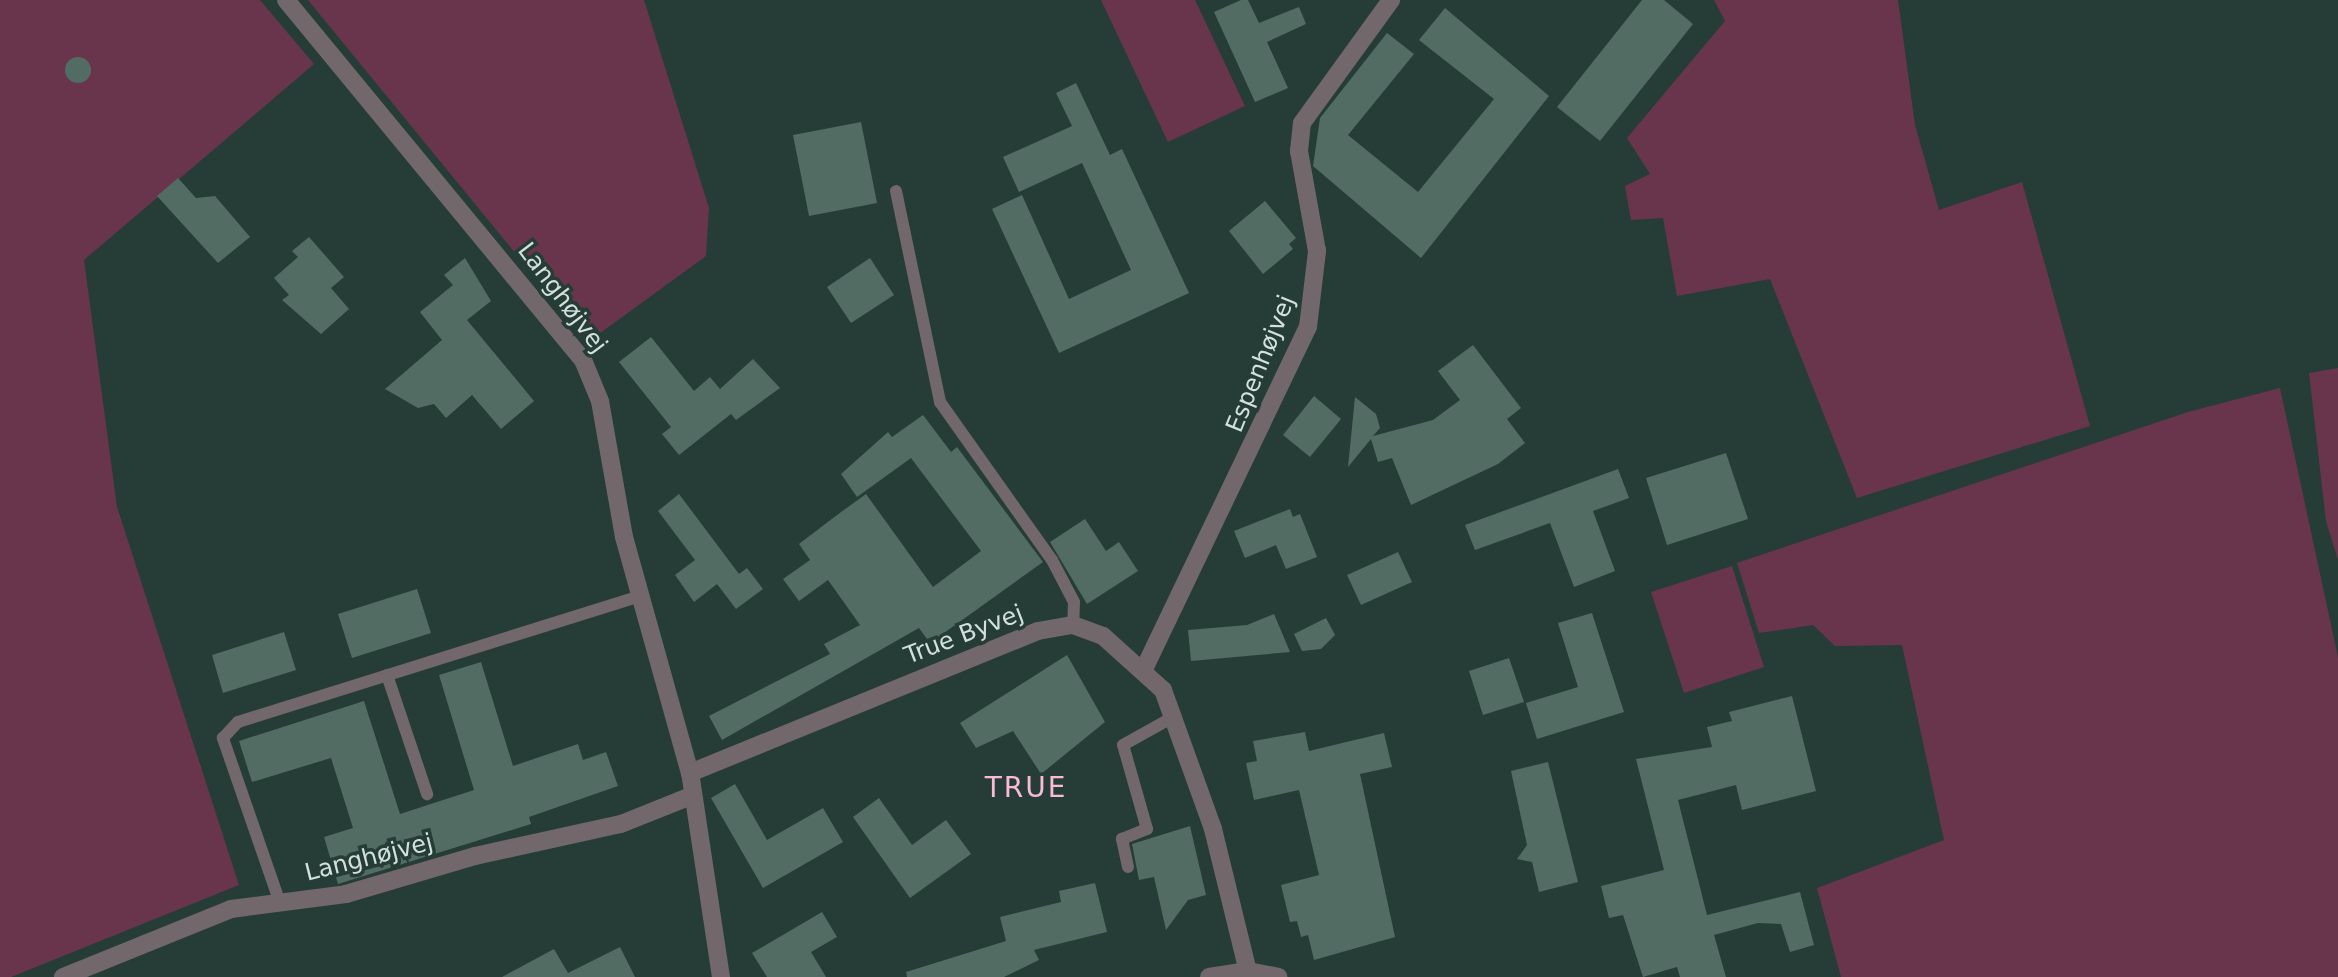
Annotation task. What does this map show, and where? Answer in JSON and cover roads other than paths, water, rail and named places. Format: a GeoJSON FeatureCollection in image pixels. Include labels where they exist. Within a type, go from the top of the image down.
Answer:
{"type":"FeatureCollection","features":[{"type":"Feature","properties":{"kind":"street","name":"Langhøjvej"},"geometry":{"type":"LineString","coordinates":[[286,0],[583,360],[600,401],[639,596],[690,773]]}},
{"type":"Feature","properties":{"kind":"street","name":"Espenhøjvej"},"geometry":{"type":"LineString","coordinates":[[1144,669],[1308,327],[1317,251],[1299,151],[1302,123],[1391,0]]}},
{"type":"Feature","properties":{"kind":"street"},"geometry":{"type":"LineString","coordinates":[[1073,625],[1103,636],[1144,669],[1175,716],[1213,829],[1248,971]]}},
{"type":"Feature","properties":{"kind":"street","name":"True Byvej"},"geometry":{"type":"LineString","coordinates":[[690,773],[1038,631],[1073,625]]}},
{"type":"Feature","properties":{"kind":"street"},"geometry":{"type":"LineString","coordinates":[[690,773],[691,796],[721,977]]}},
{"type":"Feature","properties":{"kind":"street","name":"Langhøjvej"},"geometry":{"type":"LineString","coordinates":[[63,977],[220,913],[346,894],[475,856],[621,824],[691,796]]}},
{"type":"Feature","properties":{"kind":"street"},"geometry":{"type":"LineString","coordinates":[[1209,977],[1248,971],[1278,977]]}},
{"type":"Feature","properties":{"kind":"lane"},"geometry":{"type":"LineString","coordinates":[[896,191],[940,402],[1052,560],[1074,602],[1073,625]]}},
{"type":"Feature","properties":{"kind":"lane"},"geometry":{"type":"LineString","coordinates":[[280,903],[223,738],[238,722],[639,596]]}},
{"type":"Feature","properties":{"kind":"lane"},"geometry":{"type":"LineString","coordinates":[[387,675],[427,794]]}},
{"type":"Feature","properties":{"kind":"lane"},"geometry":{"type":"LineString","coordinates":[[1128,867],[1122,839],[1147,829],[1123,745],[1175,716]]}},
{"type":"Feature","properties":{"kind":"district","name":"TRUE"},"geometry":{"type":"Point","coordinates":[1026,788]}}]}
